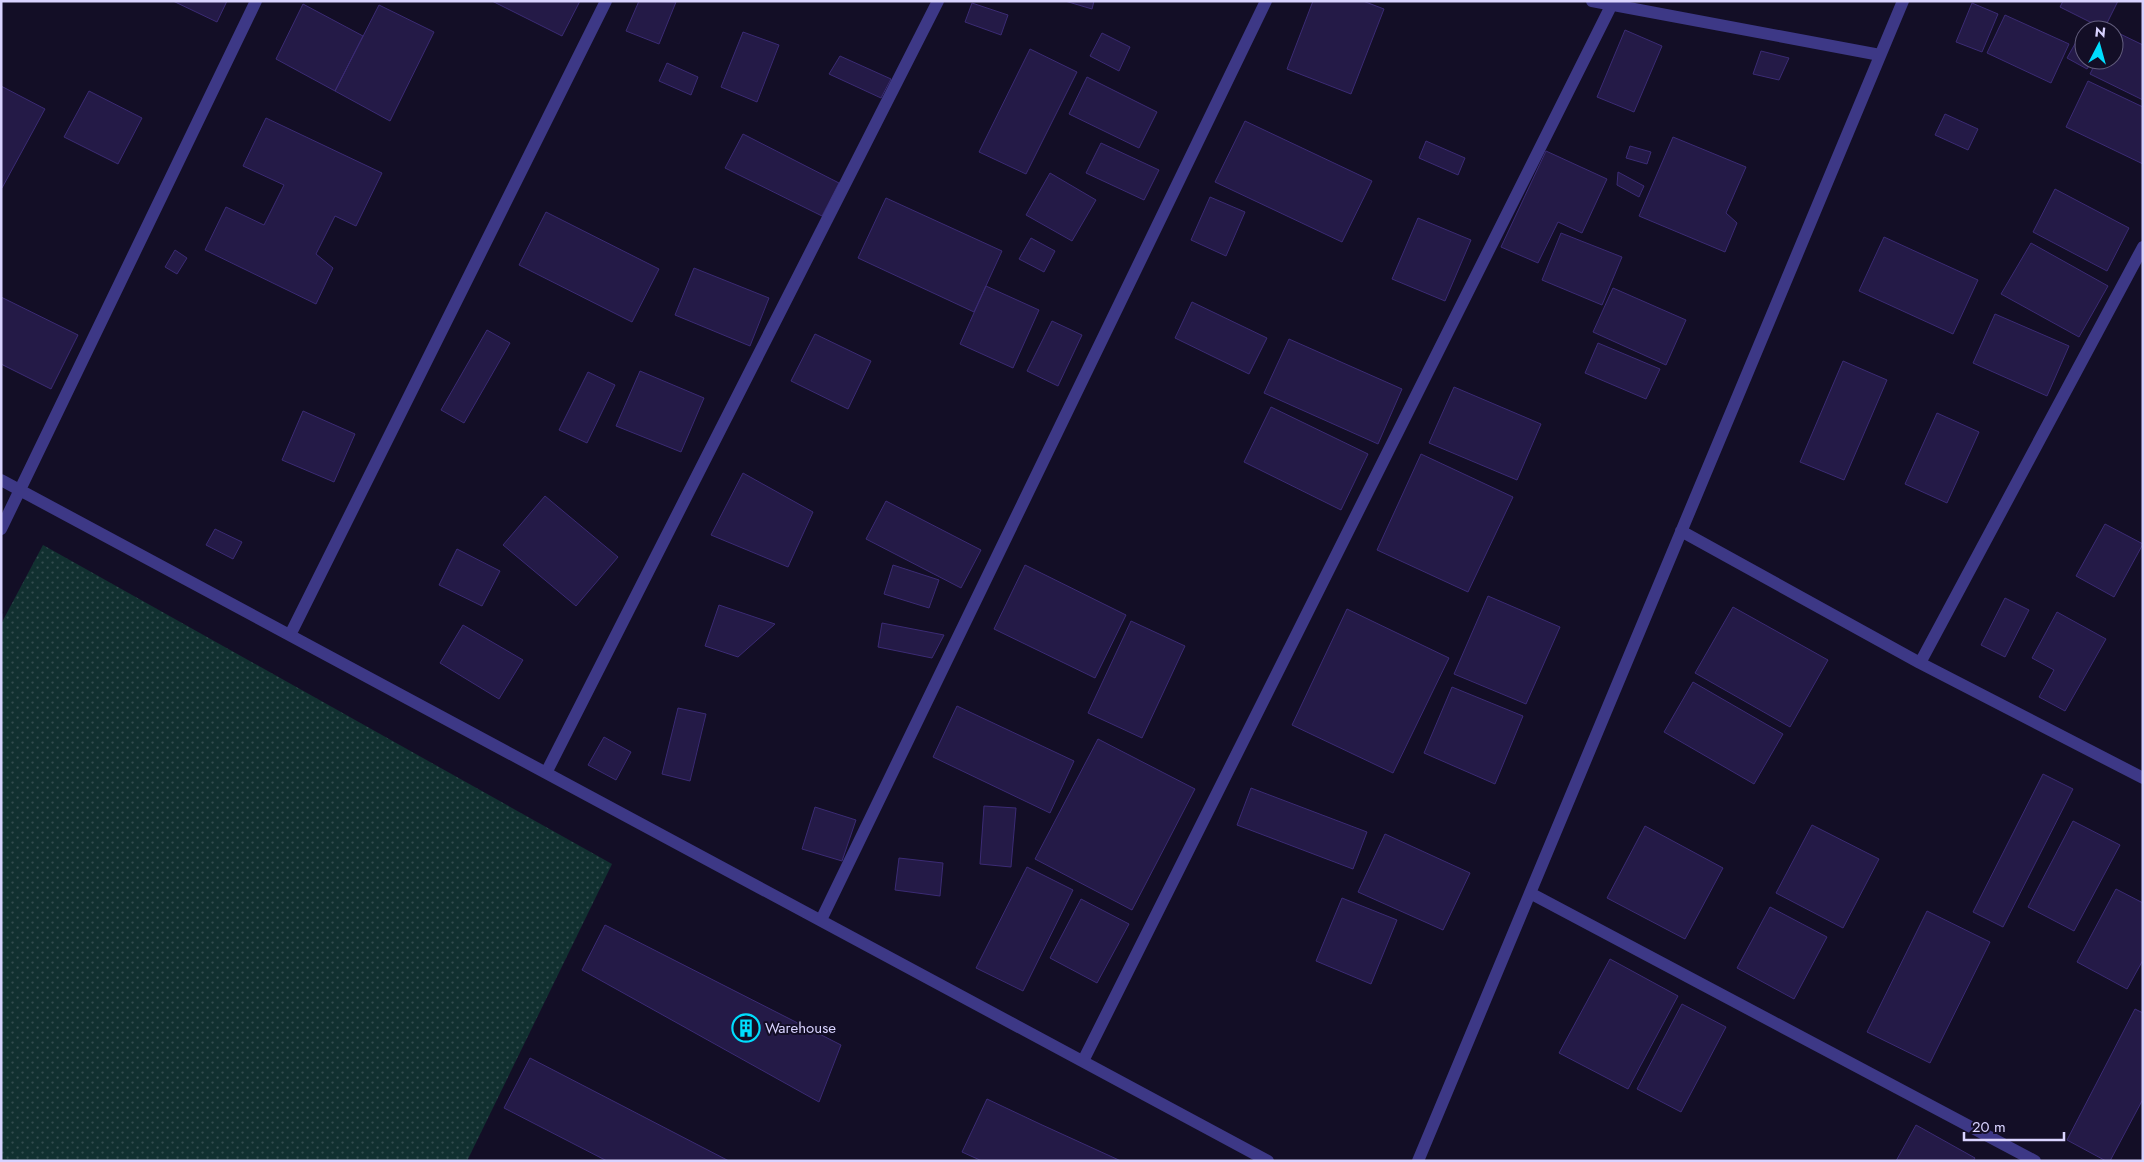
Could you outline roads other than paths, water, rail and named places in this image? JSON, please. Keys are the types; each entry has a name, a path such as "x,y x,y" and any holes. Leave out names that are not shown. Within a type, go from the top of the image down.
{"street":[{"path":"1,529 256,1"},
{"path":"290,635 606,1"},
{"path":"546,773 938,1"},
{"path":"821,920 1266,1"},
{"path":"1592,1 1880,55"},
{"path":"1418,1161 1903,1"},
{"path":"1083,1061 1612,4"},
{"path":"1920,663 2143,247"},
{"path":"1,480 1268,1161"},
{"path":"1681,531 1920,663 2143,778"},
{"path":"1530,893 2035,1161"}],"place":[{"name":"Warehouse","path":"746,1028"}]}
